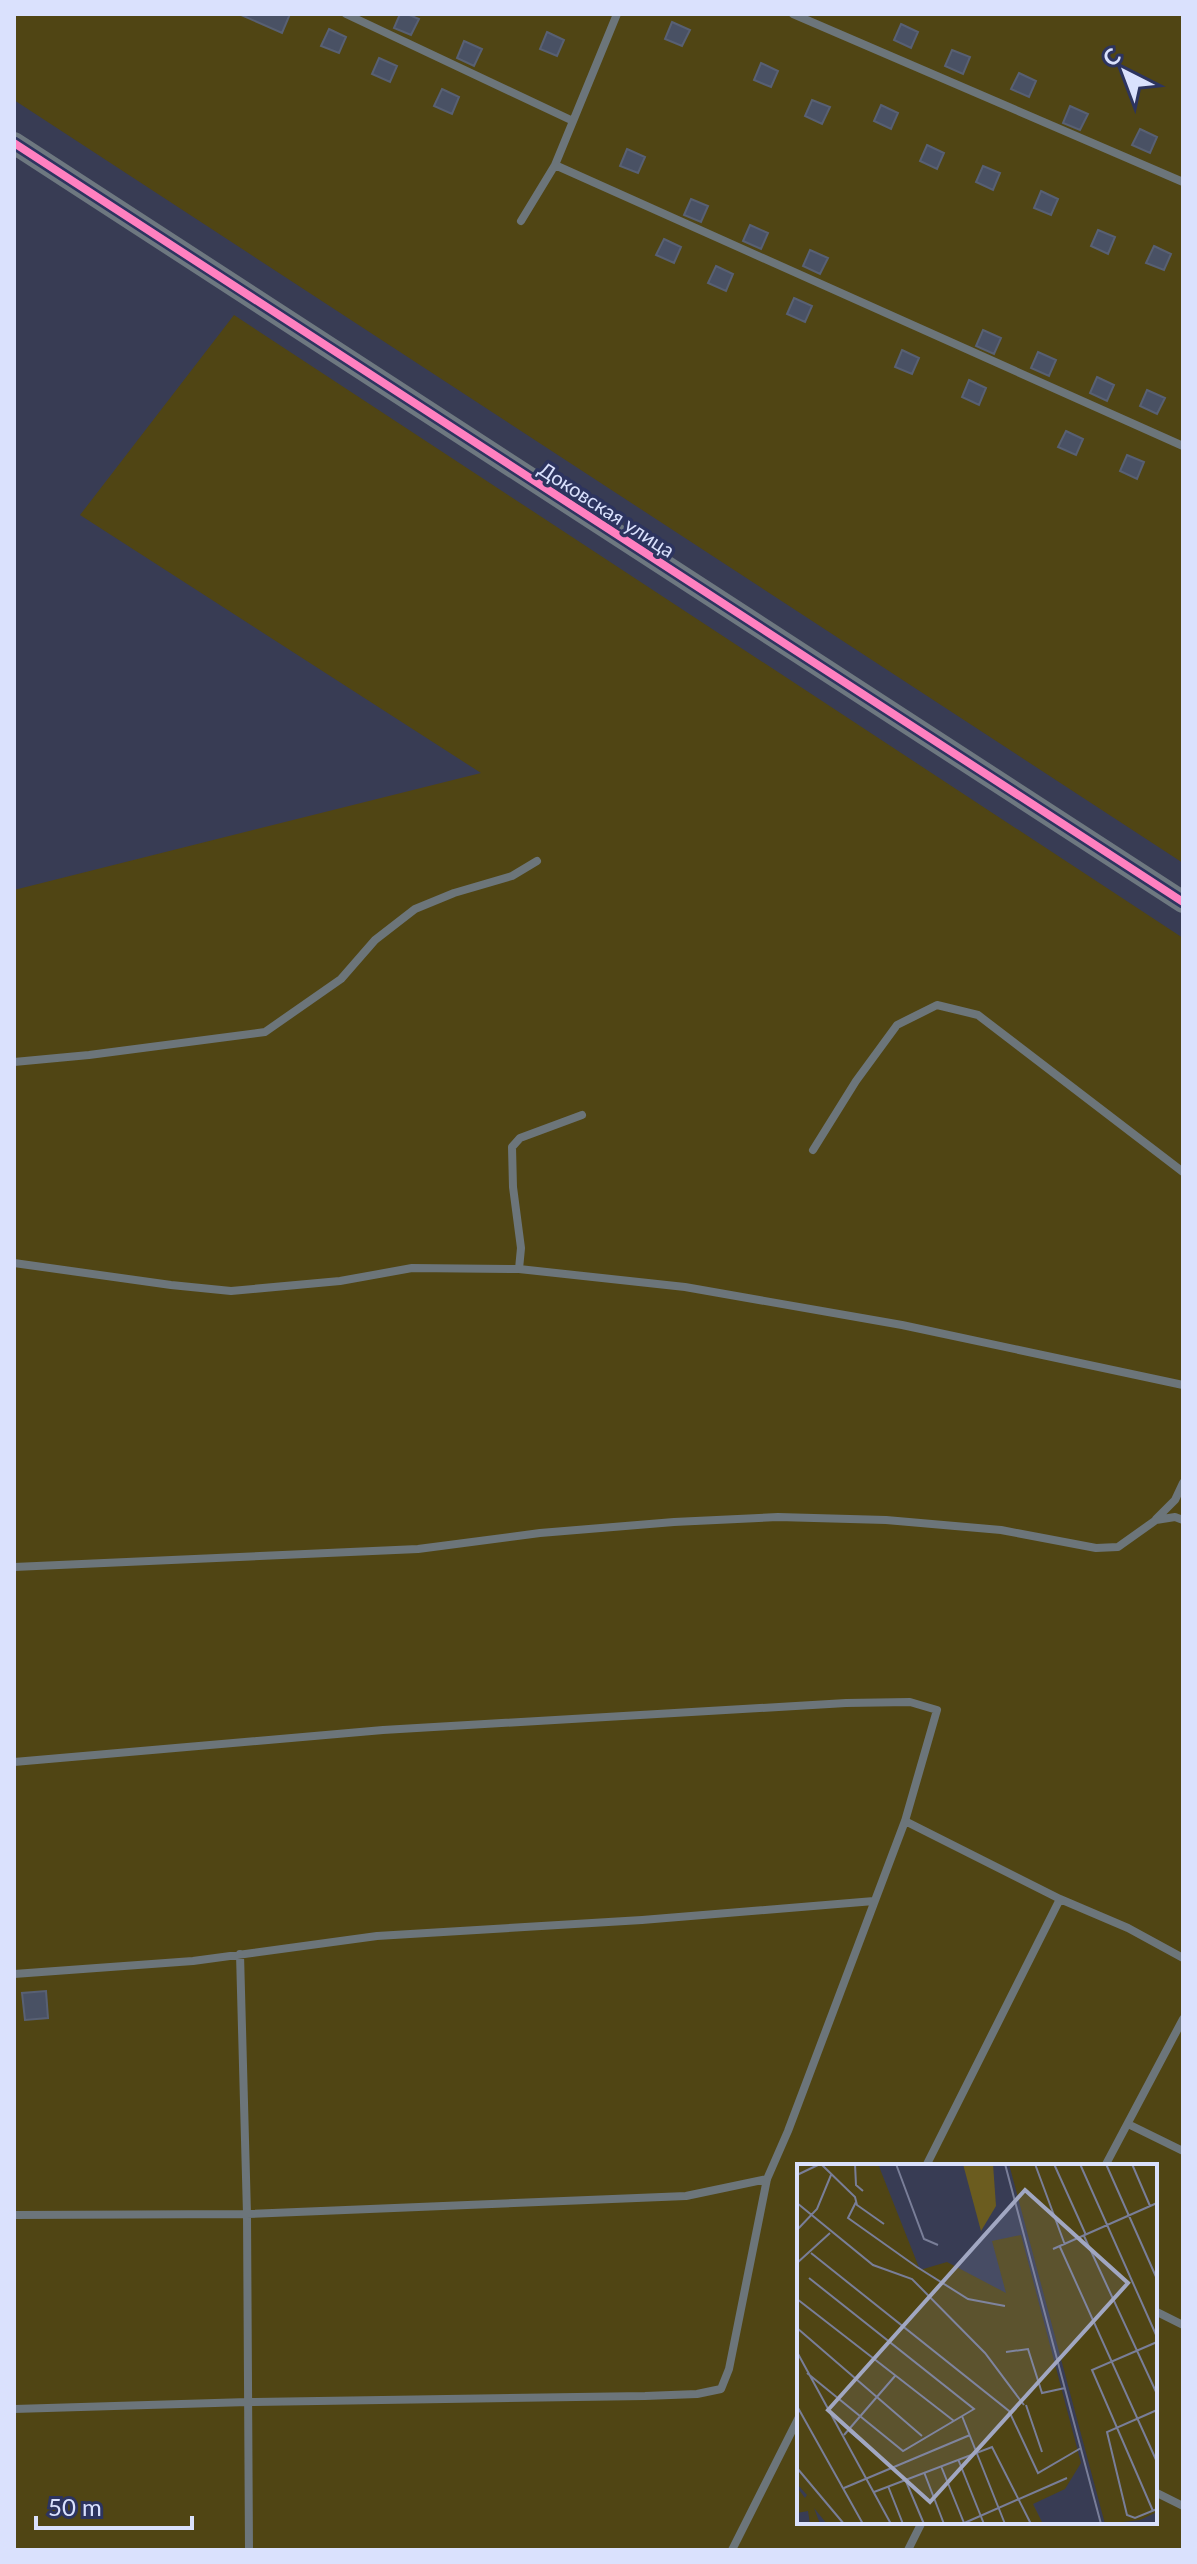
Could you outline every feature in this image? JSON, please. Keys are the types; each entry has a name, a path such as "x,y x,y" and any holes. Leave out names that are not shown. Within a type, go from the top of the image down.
{"street":[{"name":"Доковская улица","path":"14,143 1183,902"}],"lane":[{"path":"346,14 573,121"},
{"path":"521,221 555,165 617,14"},
{"path":"793,14 1183,182"},
{"path":"555,165 1183,446"},
{"path":"14,1062 265,1032 341,979 375,940 415,909 454,893 512,876 537,861"},
{"path":"813,1150 856,1081 897,1025 937,1005 978,1015 1183,1172"},
{"path":"519,1269 521,1248 513,1187 512,1147 520,1138 582,1115"},
{"path":"14,1263 231,1291 340,1281 412,1268 519,1269 685,1287 902,1325 1183,1385"},
{"path":"14,1567 418,1549 570,1531 778,1517 886,1520 1001,1530 1096,1548 1118,1547 1156,1520 1175,1500 1183,1483"},
{"path":"1156,1520 1175,1517 1183,1520"},
{"path":"14,1762 383,1730 910,1702 937,1710 905,1821 767,2179 729,2369 721,2389 697,2394 645,2396 14,2409"},
{"path":"905,1821 1060,1899 1128,1928 1183,1958"},
{"path":"927,2164 1060,1899"},
{"path":"14,1974 193,1961 377,1936 642,1920 874,1901"},
{"path":"240,1954 247,2214 249,2550"},
{"path":"1106,2164 1183,2019"},
{"path":"1128,2124 1183,2151"},
{"path":"14,2215 247,2214 686,2196 767,2179"},
{"path":"1157,2312 1183,2325"},
{"path":"732,2550 797,2421"},
{"path":"1157,2493 1183,2506"},
{"path":"908,2550 921,2524"}],"shaded area":[{"path":"14,14 1183,14 1183,863 14,100"},
{"path":"234,315 1183,938 1183,2550 14,2550 14,890 481,773 80,515"}],"building":[{"path":"239,14 290,14 282,33"},
{"path":"400,14 419,19 411,35 394,28"},
{"path":"672,22 690,30 682,46 665,39"},
{"path":"901,24 918,32 911,48 894,40"},
{"path":"329,29 346,37 339,53 321,46"},
{"path":"547,32 564,40 557,56 540,49"},
{"path":"464,41 482,49 474,66 457,58"},
{"path":"952,50 970,57 963,74 945,66"},
{"path":"379,58 397,66 390,82 372,74"},
{"path":"761,63 778,71 771,87 754,80"},
{"path":"1019,73 1036,81 1029,97 1011,89"},
{"path":"442,89 459,97 452,114 434,106"},
{"path":"812,100 830,107 822,124 805,116"},
{"path":"881,105 898,113 891,129 874,121"},
{"path":"1070,106 1088,114 1080,130 1063,123"},
{"path":"1140,129 1157,137 1150,153 1132,145"},
{"path":"927,145 944,153 937,169 920,161"},
{"path":"627,149 645,157 638,173 620,166"},
{"path":"983,166 1000,173 993,190 976,182"},
{"path":"1041,191 1058,199 1051,215 1034,208"},
{"path":"691,199 708,206 701,222 684,215"},
{"path":"750,225 768,233 761,249 743,241"},
{"path":"1098,230 1115,237 1108,254 1091,246"},
{"path":"664,239 681,247 674,263 656,255"},
{"path":"1154,246 1171,254 1164,270 1146,263"},
{"path":"810,250 828,258 820,274 803,266"},
{"path":"716,266 733,274 726,291 708,283"},
{"path":"794,298 812,306 805,322 787,314"},
{"path":"983,330 1001,338 994,354 976,346"},
{"path":"902,350 919,358 912,374 895,367"},
{"path":"1038,352 1056,360 1049,376 1031,368"},
{"path":"1097,377 1114,385 1107,401 1090,393"},
{"path":"969,380 986,388 979,405 962,397"},
{"path":"1147,390 1165,398 1157,414 1140,406"},
{"path":"1066,431 1083,439 1076,455 1058,447"},
{"path":"1127,455 1144,462 1137,479 1120,471"},
{"path":"46,1991 48,2018 25,2020 22,1993"}],"cycle path":[{"path":"14,143 1183,902"}]}
